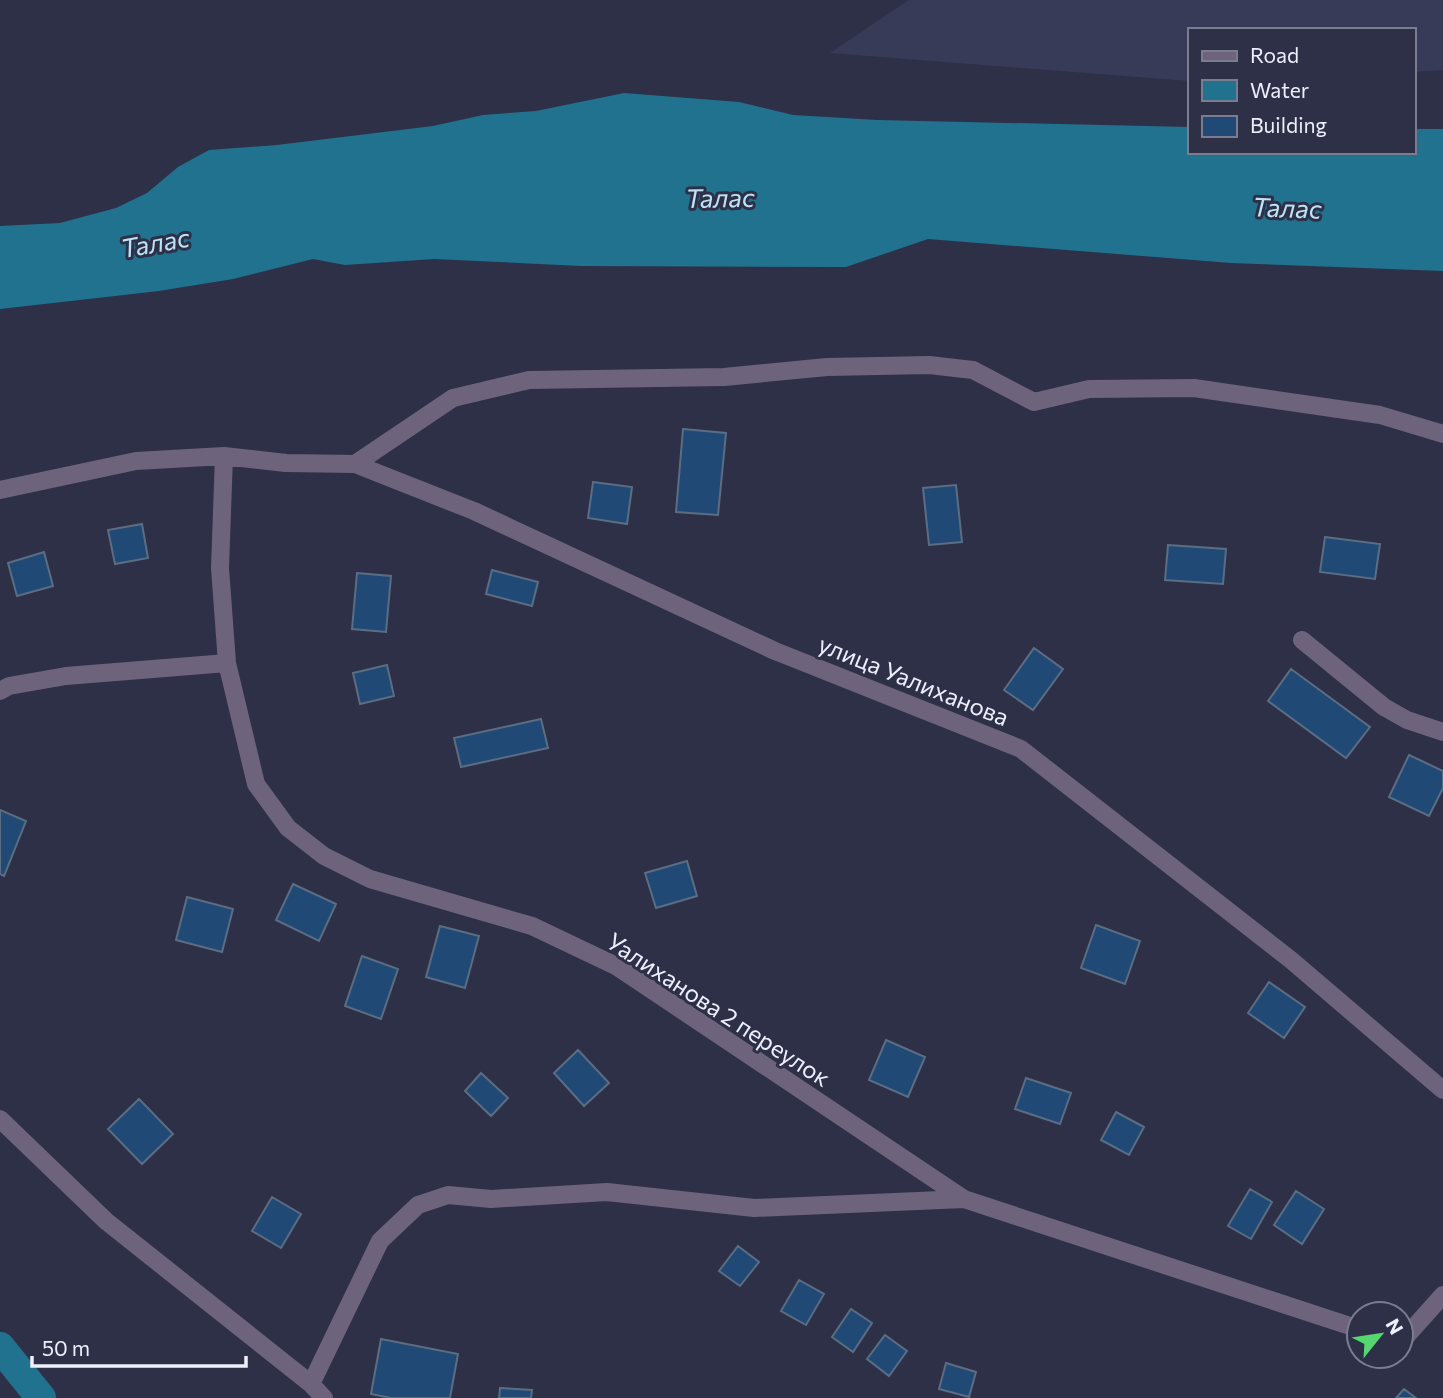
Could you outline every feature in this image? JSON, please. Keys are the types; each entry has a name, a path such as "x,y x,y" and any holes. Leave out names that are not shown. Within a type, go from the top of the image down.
{"street":[{"path":"355,464 453,398 529,380 724,377 827,367 929,365 973,370 1034,401 1089,389 1194,388 1380,415 1443,434"},
{"name":"улица Уалиханова","path":"0,490 136,461 224,456 286,463 355,464 474,511 775,651 1021,749 1291,960 1443,1090"},
{"name":"Уалиханова 2 переулок","path":"224,456 220,568 227,663 256,784 288,828 324,856 370,879 532,926 616,967 964,1199 1345,1324"},
{"path":"1302,640 1384,707 1407,720 1443,732"},
{"path":"0,691 66,676 227,663"},
{"path":"0,1119 106,1221 311,1384 324,1398"},
{"name":"Уалиханова 2 переулок","path":"311,1384 380,1241 418,1205 448,1195 491,1199 607,1192 754,1209 964,1199"},
{"path":"1415,1326 1443,1295"}],"shaded area":[{"path":"909,0 1443,0 1443,70 1415,72 1415,28 1188,28 1188,81 830,53"}],"water":[{"name":"Талас","path":"624,93 739,102 793,115 877,120 1188,127 1188,154 1415,154 1415,129 1443,129 1443,271 1231,263 928,239 846,267 581,266 434,259 345,265 313,259 233,279 159,291 0,309 0,226 60,223 116,208 147,193 178,167 209,150 277,145 433,126 483,115 536,111"}],"building":[{"path":"683,429 726,433 718,515 676,512"},
{"path":"593,482 632,487 627,524 588,518"},
{"path":"956,485 962,542 929,545 923,488"},
{"path":"142,524 148,558 115,564 108,530"},
{"path":"1325,537 1380,544 1375,579 1320,572"},
{"path":"1168,545 1226,549 1223,584 1165,580"},
{"path":"44,552 53,586 17,596 8,563"},
{"path":"492,570 538,582 532,606 486,594"},
{"path":"357,573 391,576 386,632 352,629"},
{"path":"1034,648 1063,669 1033,710 1004,690"},
{"path":"387,665 394,696 360,704 353,673"},
{"path":"1291,669 1370,727 1346,758 1268,701"},
{"path":"541,719 548,748 461,767 454,738"},
{"path":"1409,755 1443,771 1443,788 1429,816 1389,797"},
{"path":"0,810 26,821 4,876 0,874"},
{"path":"687,861 697,896 656,908 645,873"},
{"path":"293,884 336,904 319,941 276,920"},
{"path":"187,897 233,909 222,952 176,940"},
{"path":"1096,925 1140,941 1125,984 1081,968"},
{"path":"440,926 479,936 465,988 426,977"},
{"path":"362,956 398,969 381,1019 345,1006"},
{"path":"1269,982 1305,1007 1284,1038 1248,1013"},
{"path":"886,1040 925,1057 908,1097 869,1080"},
{"path":"578,1050 609,1083 584,1106 554,1073"},
{"path":"481,1073 508,1098 491,1116 465,1091"},
{"path":"1026,1078 1071,1093 1060,1124 1015,1109"},
{"path":"139,1099 173,1134 142,1164 108,1129"},
{"path":"1116,1112 1144,1127 1129,1155 1101,1140"},
{"path":"1250,1189 1272,1202 1251,1239 1228,1226"},
{"path":"1296,1191 1324,1209 1302,1244 1274,1225"},
{"path":"272,1197 301,1214 281,1248 252,1231"},
{"path":"738,1246 759,1262 740,1286 719,1271"},
{"path":"799,1280 824,1294 806,1325 781,1311"},
{"path":"851,1309 872,1323 853,1352 832,1337"},
{"path":"885,1335 907,1351 889,1376 867,1359"},
{"path":"381,1339 458,1354 450,1398 391,1398 371,1394"},
{"path":"946,1363 976,1372 969,1397 939,1389"},
{"path":"500,1388 532,1390 531,1398 499,1398"},
{"path":"1404,1389 1416,1398 1396,1398"}],"waterway":[{"path":"0,1347 41,1398"}]}
